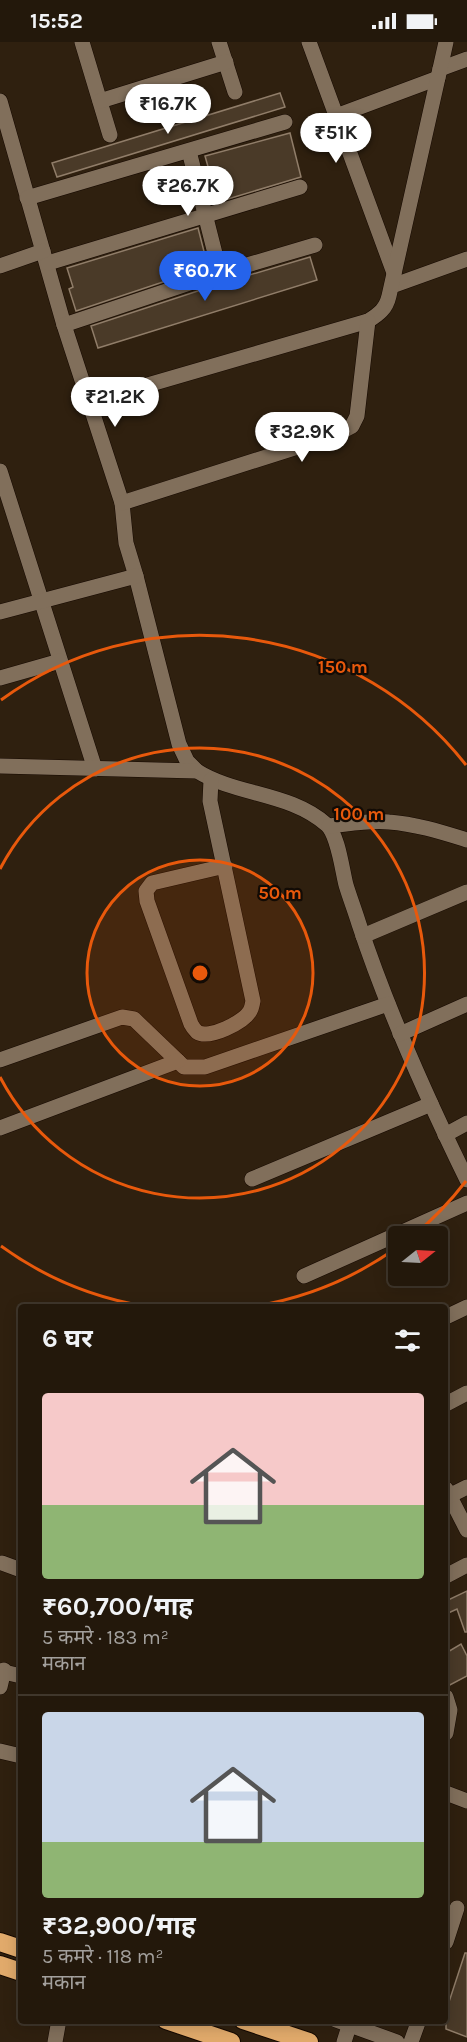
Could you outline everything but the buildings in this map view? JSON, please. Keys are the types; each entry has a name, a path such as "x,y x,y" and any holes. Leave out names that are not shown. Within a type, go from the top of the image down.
{"highway":[{"path":"0,1942 18,1948"},
{"path":"0,1965 18,1971"},
{"path":"178,2024 231,2042"},
{"path":"255,2024 309,2042"}],"street":[{"path":"82,42 110,135"},
{"path":"219,42 235,92"},
{"path":"309,42 393,280"},
{"path":"89,402 368,321 386,306 446,42"},
{"path":"336,116 439,74 467,59"},
{"path":"100,101 226,62"},
{"path":"0,101 64,325 122,503 126,543 179,744 187,761 211,780 286,802 308,812 328,826 337,846 347,887 388,1004 467,1180"},
{"path":"27,198 285,122"},
{"path":"189,152 220,273"},
{"path":"0,266 45,257 300,187"},
{"path":"64,325 220,273 315,245"},
{"path":"393,280 467,259"},
{"path":"122,503 335,435 352,426 357,416 368,321"},
{"path":"0,471 95,769"},
{"path":"0,612 136,576"},
{"path":"0,678 60,661"},
{"path":"0,766 197,771"},
{"path":"211,780 210,801 225,866 253,1001 250,1013 231,1026 218,1032 204,1034 196,1032 191,1024 147,901 146,891 152,884 225,866"},
{"path":"328,826 360,822 388,822 423,827 467,840"},
{"path":"363,936 467,892"},
{"path":"0,1060 122,1017 134,1020 184,1067 205,1067 388,1004"},
{"path":"400,1034 467,1004"},
{"path":"0,1128 178,1061"},
{"path":"252,1179 431,1104"},
{"path":"445,1135 467,1123"},
{"path":"304,1276 467,1203"},
{"path":"448,1316 467,1307"},
{"path":"448,1403 467,1393"},
{"path":"448,1492 467,1486"},
{"path":"448,1494 467,1530"},
{"path":"2,1563 18,1569"},
{"path":"448,1575 467,1565"},
{"path":"0,1687 2,1670 18,1675"},
{"path":"448,1704 450,1710 448,1722"},
{"path":"0,1751 18,1755"},
{"path":"448,1794 467,1801"},
{"path":"448,1934 456,1908"},
{"path":"55,2042 58,2024"},
{"path":"344,2042 346,2024"},
{"path":"351,2024 398,2042"},
{"path":"411,2042 418,2024"}]}
